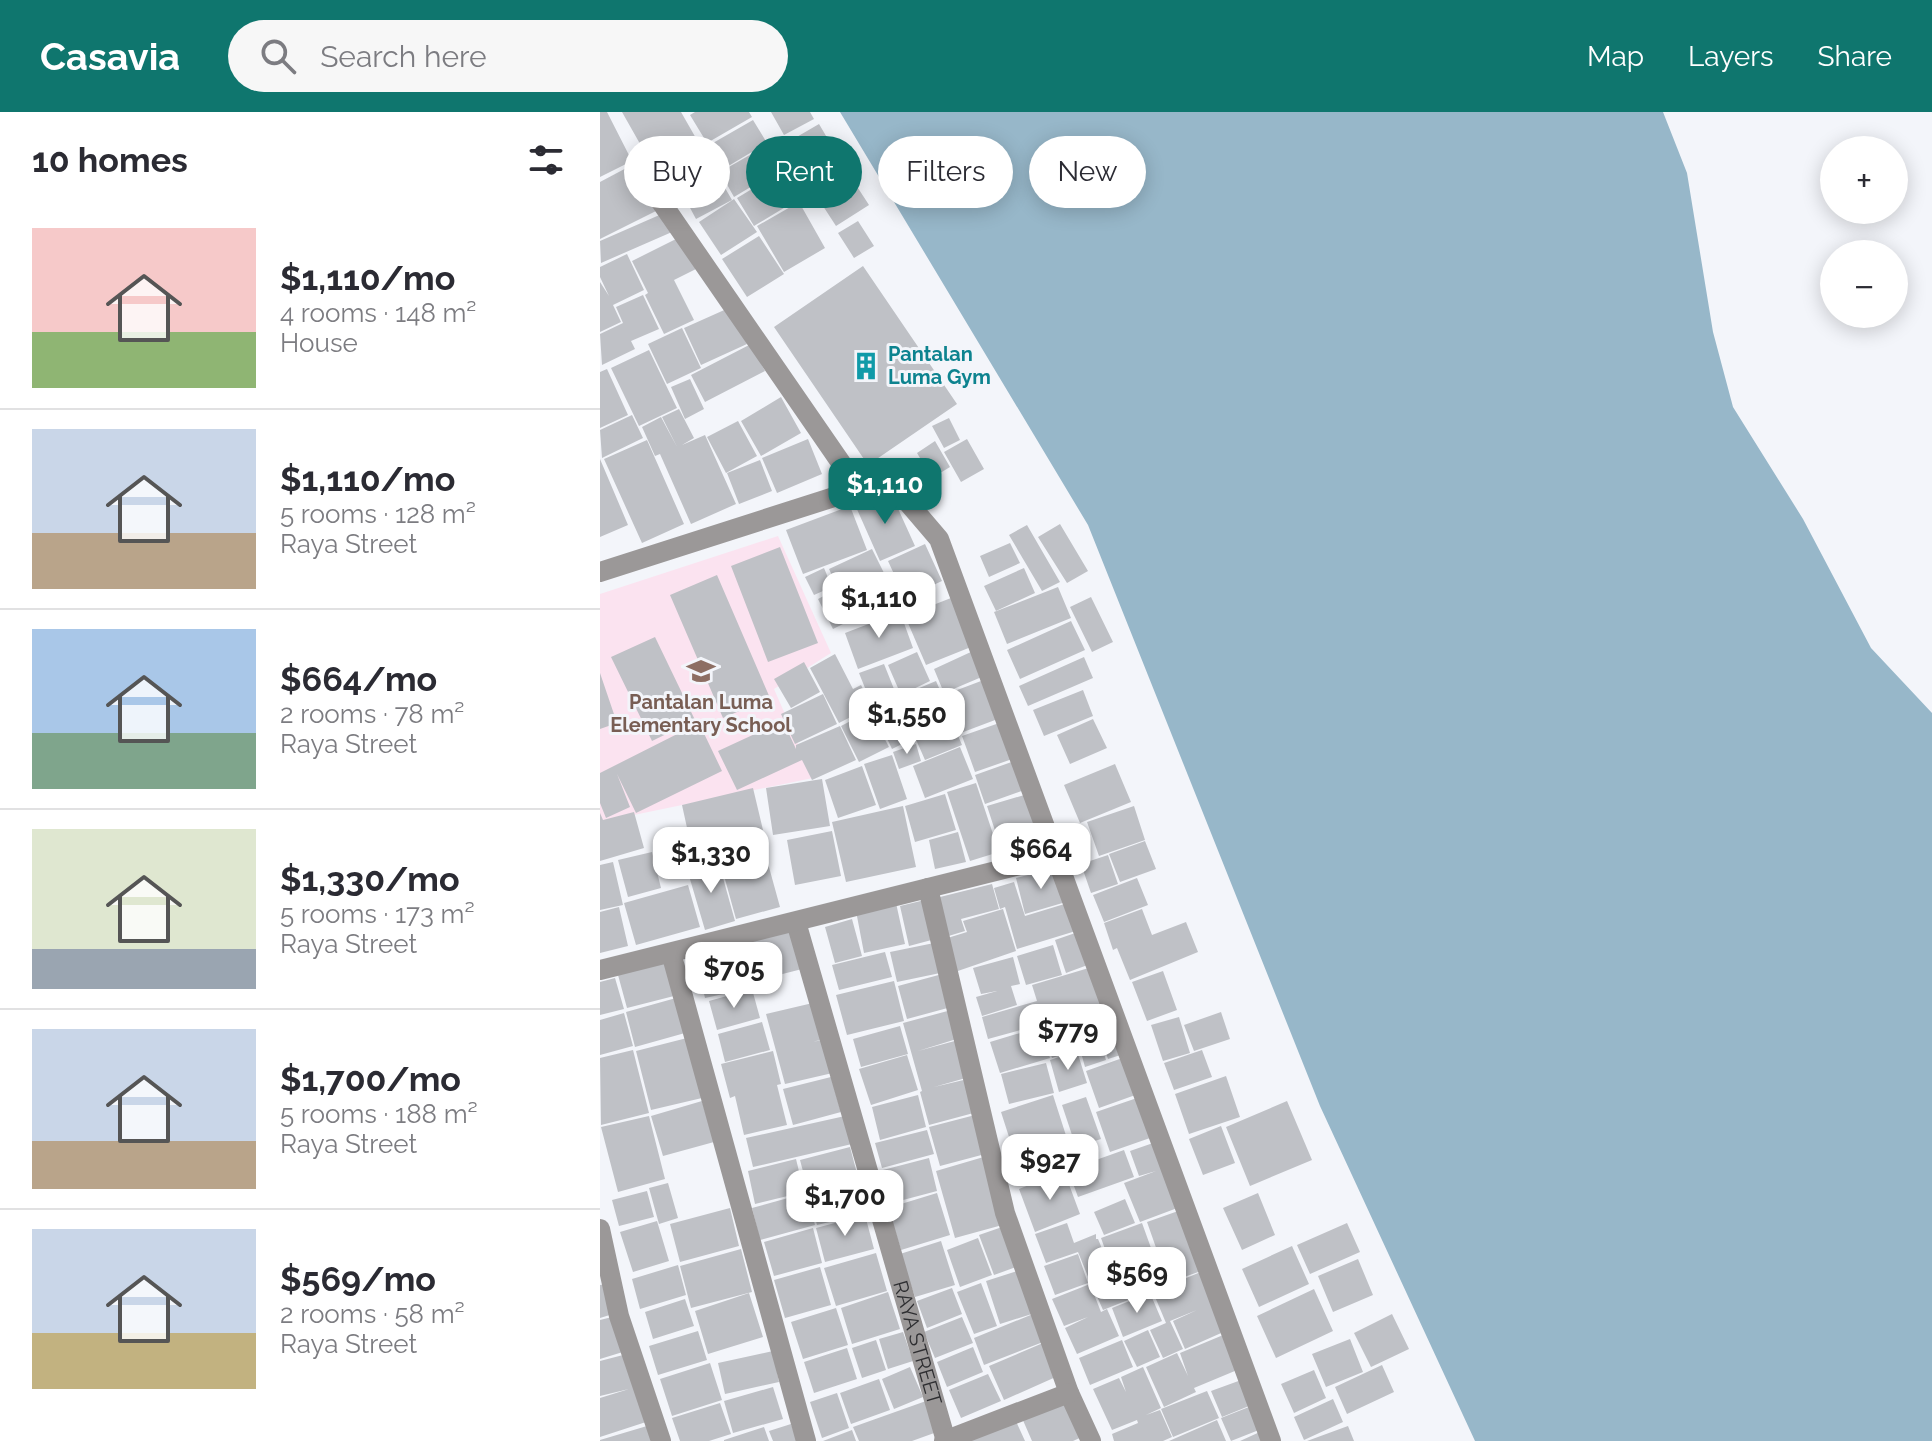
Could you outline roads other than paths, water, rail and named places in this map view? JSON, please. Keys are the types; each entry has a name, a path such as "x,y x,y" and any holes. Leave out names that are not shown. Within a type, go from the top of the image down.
{"street":[{"path":"665,208 859,489"},
{"path":"600,572 859,489 880,487 898,491 939,539 1271,1441"},
{"path":"600,970 1056,856"},
{"path":"928,888 1005,1213 1069,1393 1091,1441"},
{"name":"RAYA STREET","path":"796,922 945,1441"},
{"path":"671,953 806,1441"},
{"path":"600,1229 619,1316 661,1441"},
{"path":"945,1441 1069,1393"}],"water":[{"path":"840,112 1663,112 1687,173 1713,332 1733,407 1803,519 1871,648 1932,713 1932,1441 1475,1441 1320,1106 1088,525 898,208 1013,208 1013,136 878,136 878,175 862,149 862,136 854,136"}],"place":[{"name":"Pantalan Luma Gym","path":"866,366"},
{"name":"Pantalan Luma Elementary School","path":"701,671"}]}
